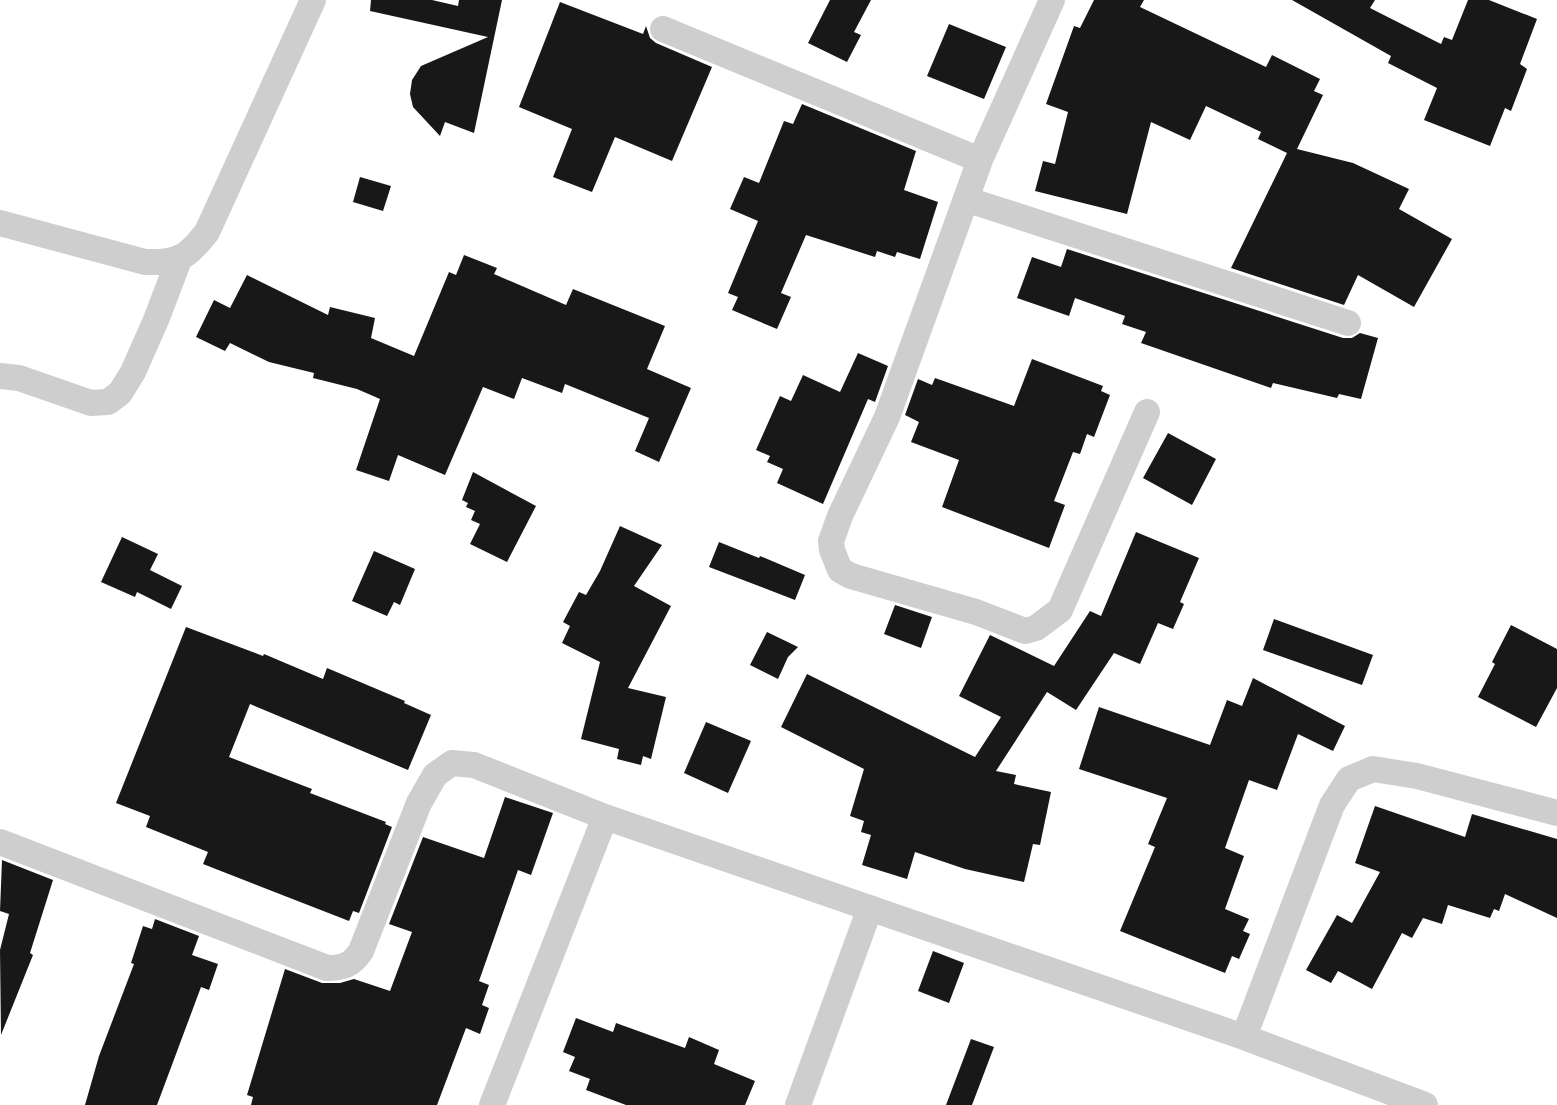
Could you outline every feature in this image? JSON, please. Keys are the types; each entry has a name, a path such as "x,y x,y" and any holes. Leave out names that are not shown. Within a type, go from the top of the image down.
{"street":[{"path":"0,223 145,262 169,263 191,252 207,232 313,0"},
{"path":"1052,0 980,160 887,417 840,516 831,541 833,558 840,570 851,576 976,612 1025,631 1036,628 1060,610 1147,412"},
{"path":"663,29 980,160"},
{"path":"968,200 1348,323"},
{"path":"0,376 19,378 91,403 108,402 120,393 133,372 180,257"},
{"path":"0,842 327,968 342,968 354,962 361,951 419,803 435,775 452,763 474,765 605,817 1244,1037 1425,1105"},
{"path":"1244,1037 1332,805 1349,779 1373,769 1417,776 1557,813"},
{"path":"492,1105 605,817"},
{"path":"798,1105 870,908"}],"building":[{"path":"371,0 432,0 458,6 459,0 502,0 474,133 445,122 440,136 413,107 410,94 412,80 421,66 488,37 370,11"},
{"path":"830,0 871,0 854,32 861,35 847,62 808,43"},
{"path":"1094,0 1144,0 1140,7 1266,67 1272,55 1320,79 1314,91 1323,95 1297,149 1353,163 1409,189 1399,209 1452,239 1414,307 1358,275 1344,305 1231,268 1287,153 1258,139 1261,132 1206,106 1190,140 1151,122 1127,214 1035,191 1043,161 1055,164 1068,112 1046,104 1074,26 1080,28"},
{"path":"1292,0 1375,0 1370,8 1441,44 1444,37 1452,40 1468,0 1489,0 1537,19 1520,64 1527,69 1511,111 1505,108 1490,146 1424,120 1437,88 1388,63 1391,56"},
{"path":"560,2 643,34 646,26 650,38 656,43 712,67 672,161 615,137 592,192 553,177 572,129 519,107"},
{"path":"949,24 1006,47 984,99 927,76"},
{"path":"802,104 916,151 904,190 938,202 920,259 897,252 895,257 877,251 875,257 806,235 781,293 791,297 777,329 732,310 738,297 728,293 758,221 730,209 744,177 759,183 784,121 793,124"},
{"path":"360,177 391,186 383,211 353,202"},
{"path":"1067,249 1343,338 1352,338 1360,333 1378,338 1361,399 1339,394 1337,398 1273,383 1271,388 1141,343 1146,332 1122,324 1125,316 1075,298 1069,316 1017,298 1032,257 1061,267"},
{"path":"464,255 497,268 494,274 566,305 573,289 665,326 647,369 691,388 659,462 635,451 649,418 565,384 562,393 522,378 514,399 483,387 445,475 398,455 389,481 356,470 380,399 357,389 313,378 314,373 269,362 230,343 225,351 196,337 214,300 230,308 247,275 328,315 330,307 375,318 371,338 414,356 449,272 456,275"},
{"path":"858,353 888,366 875,402 868,399 823,504 777,483 783,469 767,462 770,456 756,450 780,396 791,401 803,375 840,392"},
{"path":"1032,359 1103,386 1101,391 1110,395 1094,437 1087,434 1080,454 1073,452 1054,501 1065,505 1049,548 942,507 959,460 911,442 919,422 905,415 918,379 932,385 935,378 1014,406"},
{"path":"1168,433 1216,459 1192,505 1143,478"},
{"path":"473,472 536,506 507,562 470,544 480,524 471,520 475,511 466,507 468,503 462,500"},
{"path":"620,526 662,545 634,586 671,606 628,688 666,697 651,759 643,756 641,765 617,759 619,749 581,739 600,662 562,643 570,626 563,622 579,592 586,595"},
{"path":"1136,532 1199,558 1180,602 1184,604 1173,629 1158,623 1140,664 1114,653 1076,710 1047,692 996,771 1016,775 1014,784 1051,792 1040,845 1033,844 1024,882 965,869 915,852 907,879 862,865 871,835 861,832 864,821 850,816 864,769 781,727 807,674 975,757 1001,717 959,696 990,635 1054,666 1090,611 1101,616"},
{"path":"122,537 158,554 150,570 182,586 171,609 137,592 135,597 101,582"},
{"path":"719,542 805,575 795,600 709,567"},
{"path":"374,551 415,569 400,605 394,602 387,616 352,601"},
{"path":"895,605 932,617 921,648 884,634"},
{"path":"1274,619 1373,655 1362,685 1263,650"},
{"path":"1511,625 1557,649 1557,688 1536,727 1478,697"},
{"path":"186,627 264,654 323,679 327,668 431,715 408,770 250,704 229,757 312,789 310,793 392,827 359,913 353,911 349,921 203,864 208,852 146,827 150,816 116,803"},
{"path":"767,632 798,647 788,657 778,679 750,665"},
{"path":"1253,678 1345,726 1333,751 1298,734 1277,790 1249,780 1225,848 1244,856 1225,909 1249,919 1243,931 1250,934 1239,959 1232,956 1225,973 1120,931 1155,847 1148,844 1167,798 1079,769 1099,707 1210,745 1227,700 1242,706"},
{"path":"706,722 751,741 728,793 684,773"},
{"path":"505,797 553,813 531,875 518,870 479,981 489,985 482,1005 489,1008 480,1034 466,1028 437,1105 251,1105 253,1097 247,1095 285,969 322,983 354,979 390,991 412,932 389,924 423,837 484,858"},
{"path":"1375,806 1465,837 1472,814 1557,839 1557,918 1505,894 1499,911 1494,909 1490,918 1448,905 1442,924 1423,918 1412,938 1402,933 1372,989 1338,971 1331,983 1306,970 1337,915 1352,923 1380,872 1355,863"},
{"path":"2,860 53,880 30,953 33,955 1,1035 0,950 9,914 0,911"},
{"path":"155,919 199,936 192,955 218,964 209,990 201,987 157,1105 85,1105 99,1056 134,964 131,963 143,926 152,929"},
{"path":"933,951 964,963 949,1003 918,991"},
{"path":"576,1018 613,1032 616,1023 685,1048 689,1037 719,1050 714,1064 755,1081 745,1105 626,1105 586,1090 590,1079 569,1071 575,1057 563,1052"},
{"path":"971,1039 994,1047 972,1105 946,1105"}]}
